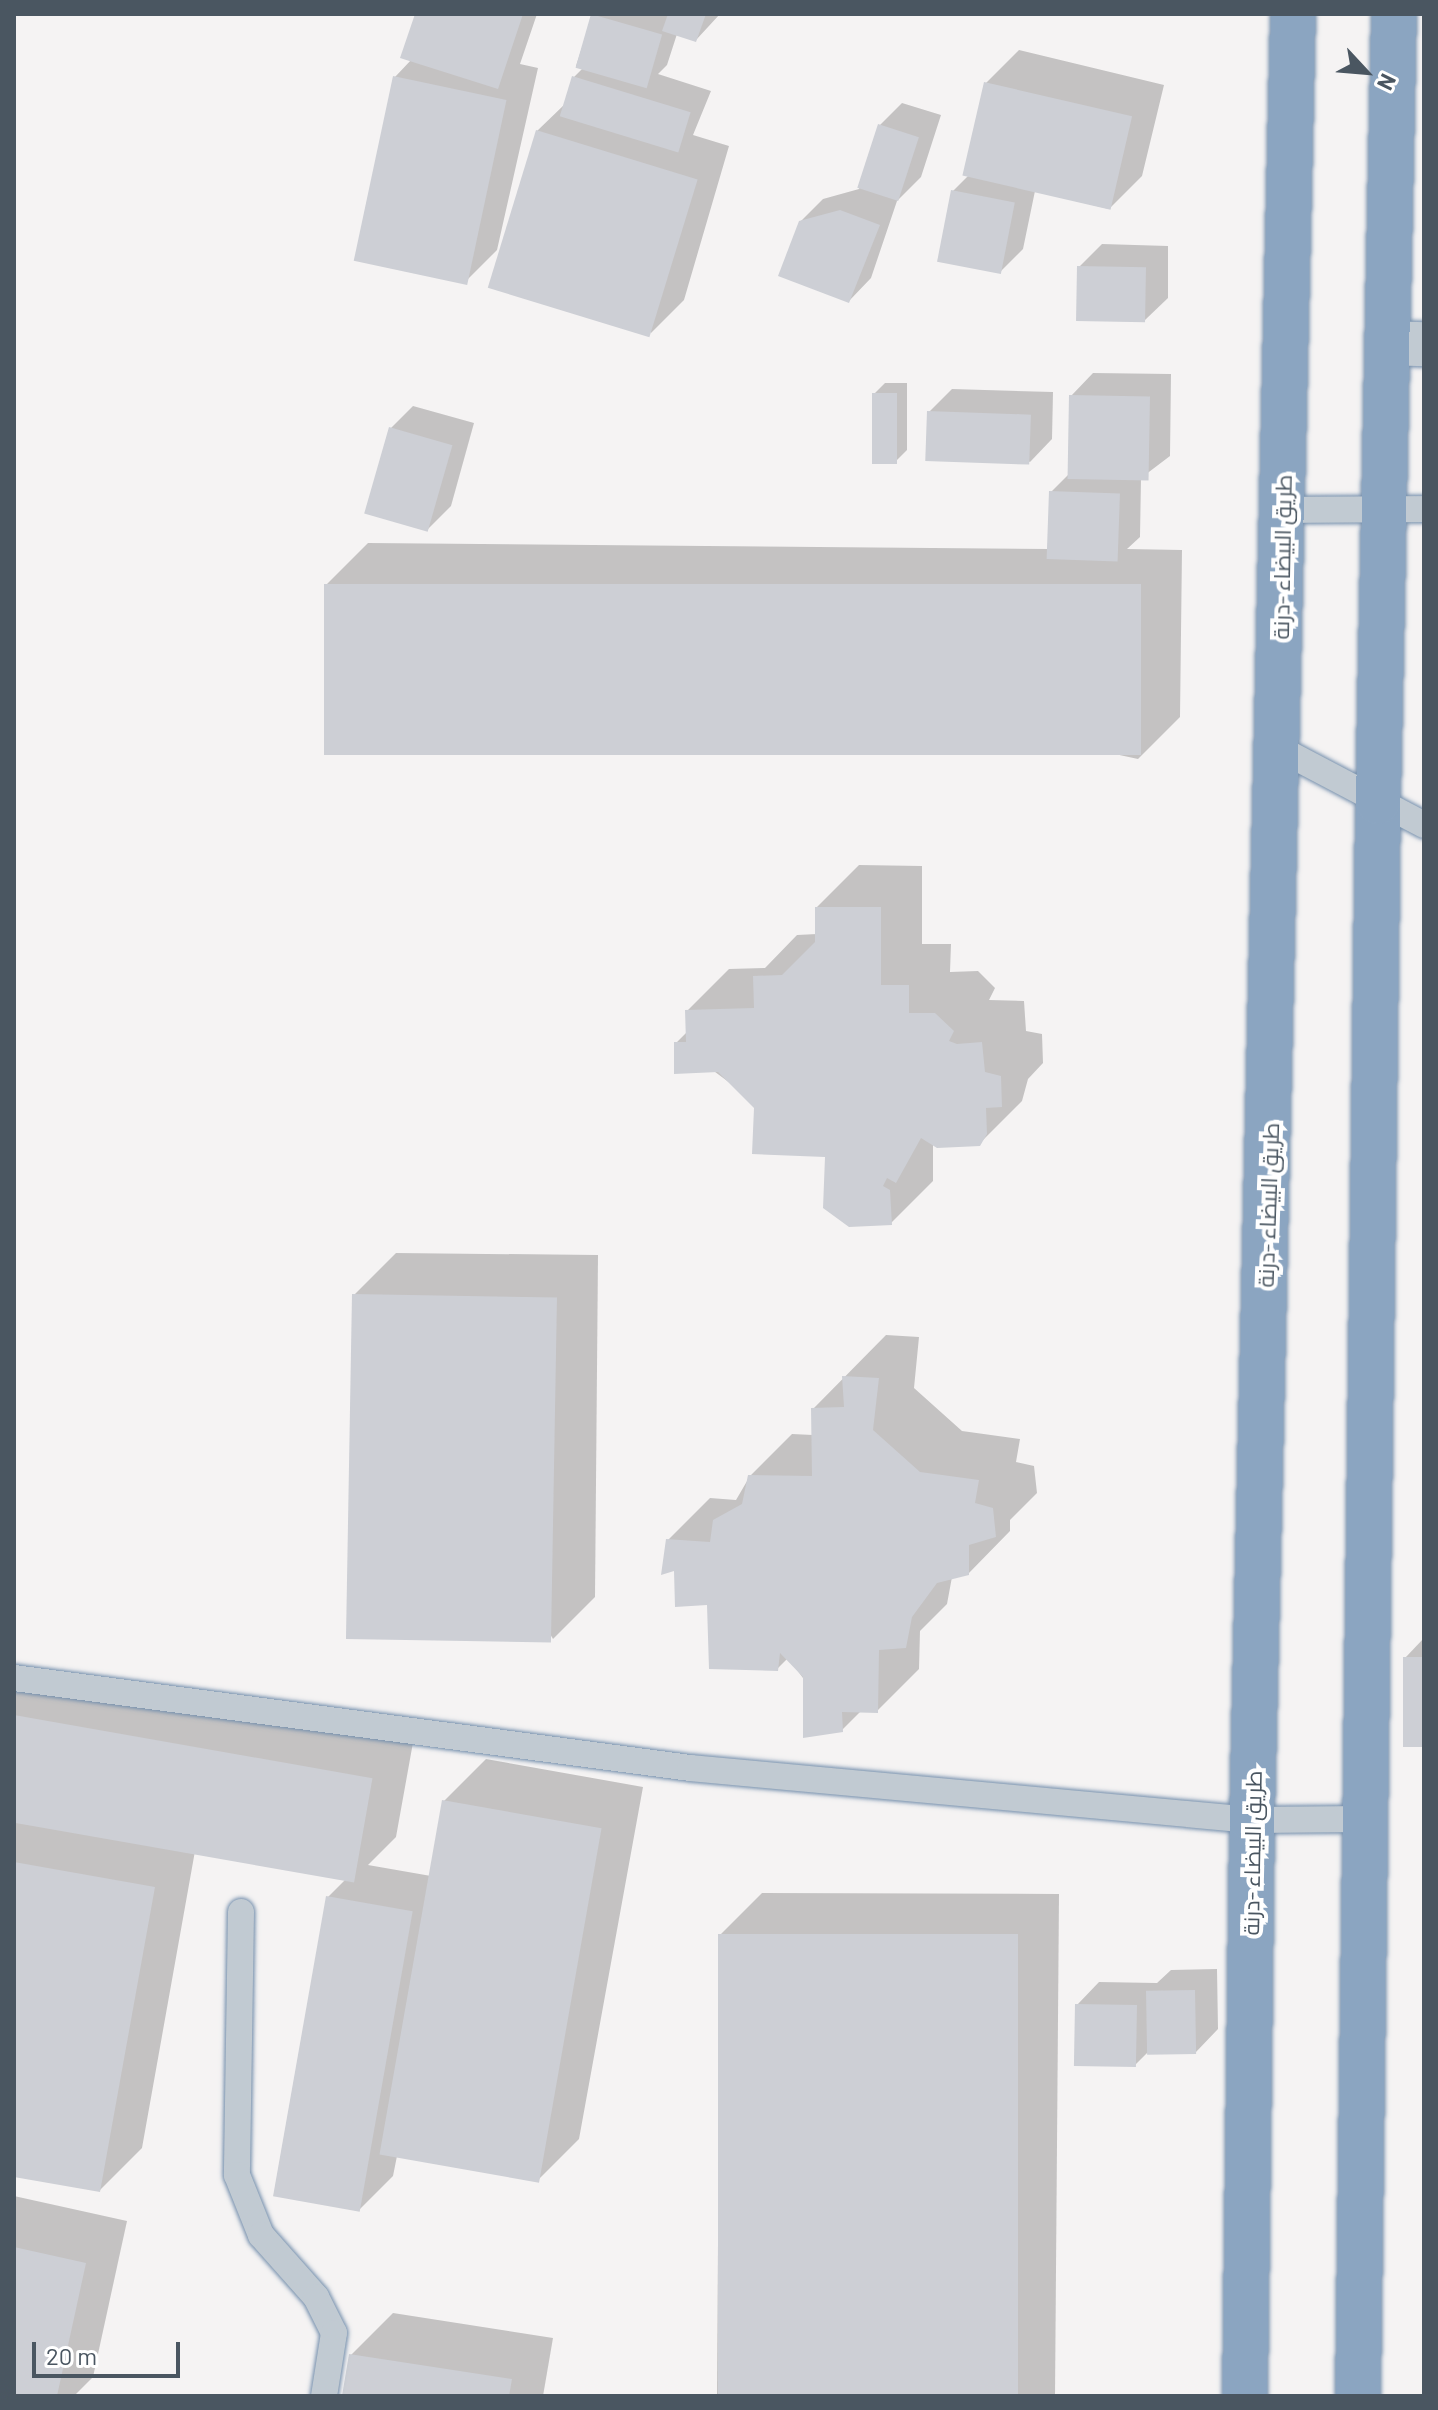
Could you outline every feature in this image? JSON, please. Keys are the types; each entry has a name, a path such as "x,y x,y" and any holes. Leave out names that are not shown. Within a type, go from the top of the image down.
{"highway":[{"name":"طريق البيضاء -درنة","path":"1245,2396 1252,1820 1280,749 1293,14"},
{"path":"1358,2396 1378,802 1404,508 1406,344 1394,14"}],"lane":[{"path":"1282,510 1404,508"},
{"path":"1280,749 1424,825"},
{"path":"14,1678 690,1768 1252,1820 1364,1819"},
{"path":"241,1912 237,2175 261,2235 316,2297 334,2333 324,2396"}],"building":[{"path":"415,14 523,14 498,89 400,58"},
{"path":"591,14 662,34 647,88 576,68"},
{"path":"668,14 706,14 696,42 662,31"},
{"path":"393,76 506,100 467,285 354,261"},
{"path":"572,76 691,112 678,152 560,116"},
{"path":"984,82 1132,116 1111,210 962,176"},
{"path":"878,124 919,137 898,201 857,188"},
{"path":"536,130 698,179 649,337 488,288"},
{"path":"951,190 1015,202 1001,274 937,262"},
{"path":"840,210 880,225 849,303 778,276 799,221"},
{"path":"1077,266 1146,267 1145,322 1076,321"},
{"path":"872,393 897,393 897,464 872,464"},
{"path":"1069,395 1150,396 1149,480 1068,479"},
{"path":"927,411 1031,415 1029,465 925,461"},
{"path":"389,427 452,445 428,532 364,514"},
{"path":"1049,491 1120,493 1118,561 1047,559"},
{"path":"324,584 1141,584 1141,755 324,755"},
{"path":"815,907 881,907 881,985 909,985 909,1013 935,1013 954,1031 949,1041 957,1044 982,1042 985,1072 1001,1076 1002,1107 986,1108 987,1134 980,1146 937,1148 921,1138 896,1183 887,1178 883,1186 890,1190 892,1225 849,1227 823,1208 825,1157 752,1154 754,1108 718,1072 674,1074 674,1042 686,1042 685,1010 754,1008 753,976 782,975 815,942"},
{"path":"352,1294 557,1298 551,1643 346,1639"},
{"path":"842,1376 879,1378 873,1430 920,1472 979,1480 975,1503 993,1508 996,1537 969,1545 969,1575 937,1583 912,1617 906,1648 879,1650 878,1713 842,1712 843,1732 803,1738 803,1677 780,1653 778,1671 709,1669 707,1605 675,1607 674,1571 661,1575 666,1539 710,1542 713,1520 742,1504 748,1475 812,1476 811,1408 844,1407"},
{"path":"1403,1657 1424,1657 1424,1747 1403,1747"},
{"path":"14,1715 372,1778 354,1883 14,1823"},
{"path":"442,1800 602,1828 539,2183 379,2155"},
{"path":"14,1862 155,1887 100,2192 14,2177"},
{"path":"326,1896 413,1911 360,2212 273,2196"},
{"path":"718,1934 1018,1934 1018,2396 718,2396"},
{"path":"1195,1990 1196,2054 1147,2055 1146,1991"},
{"path":"1075,2004 1137,2005 1136,2067 1074,2066"},
{"path":"14,2247 86,2263 57,2396 14,2396"},
{"path":"349,2354 512,2379 509,2396 342,2396"}]}
